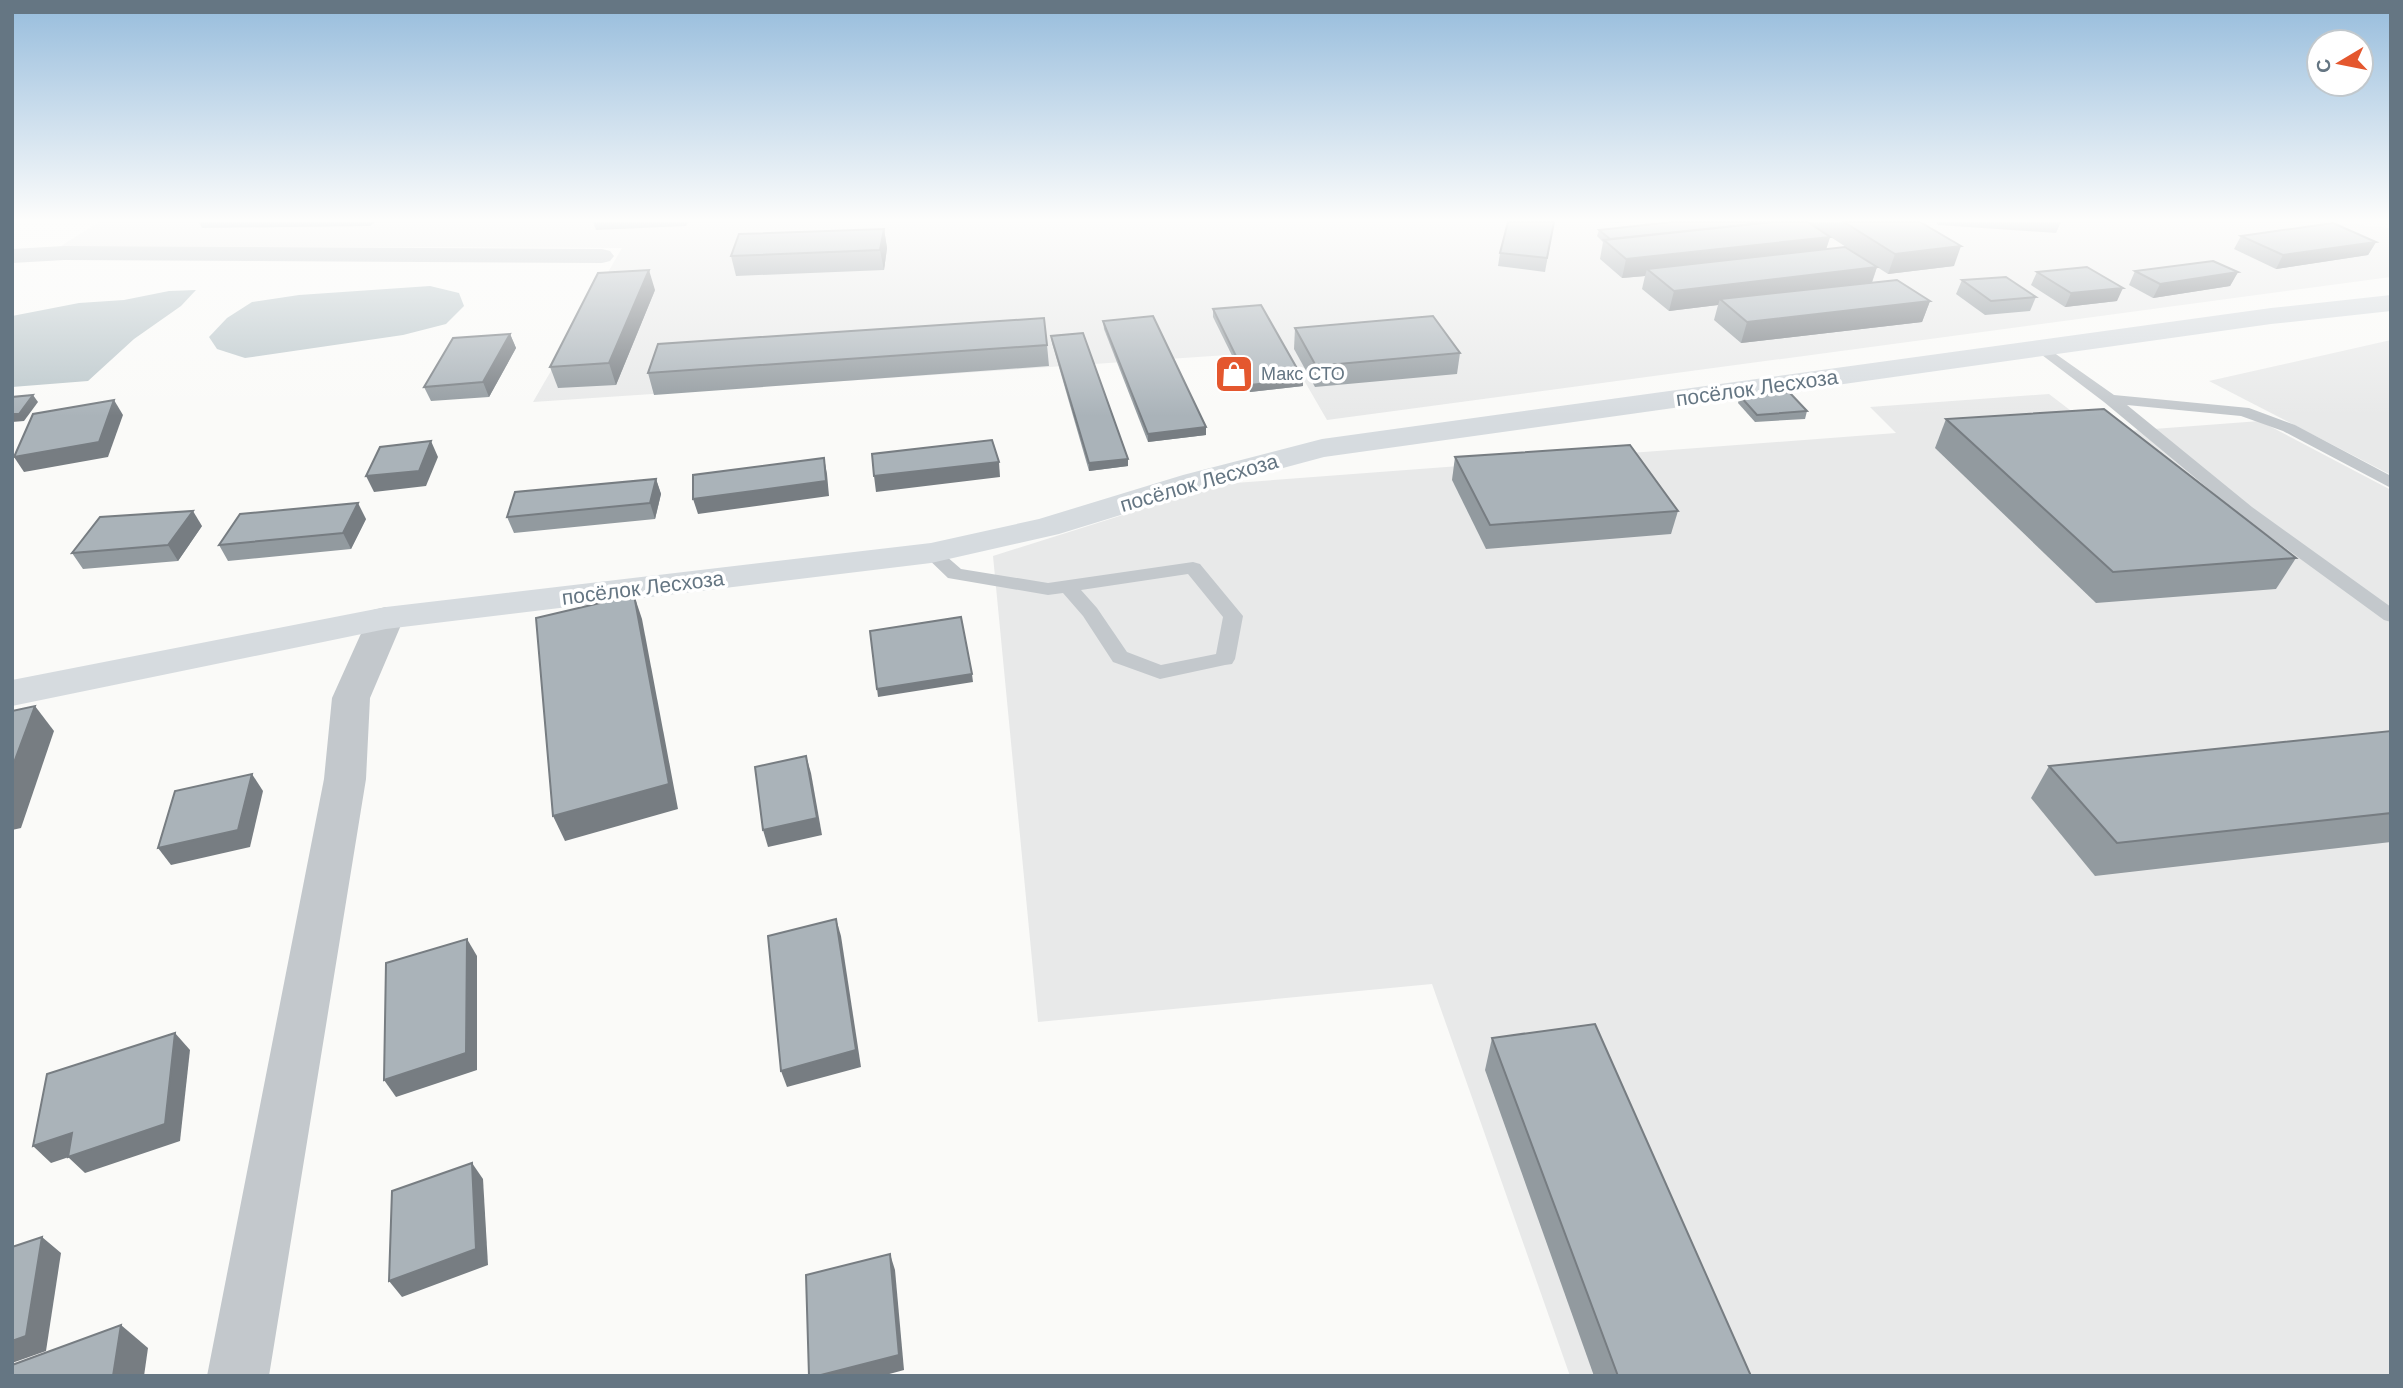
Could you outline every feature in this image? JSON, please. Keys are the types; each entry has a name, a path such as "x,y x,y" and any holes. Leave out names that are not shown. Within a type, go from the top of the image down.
{"street":[{"name":"посёлок Лесхоза","path":"12,693 386,618 931,553 1047,527 1194,482 1322,448 1517,418 2043,349 2271,316 2391,303"},
{"path":"238,1376 345,779 351,698 386,618"}],"lane":[{"path":"2043,349 2110,399 2246,511 2391,616"},
{"path":"2110,399 2243,411 2289,428 2391,483"},
{"path":"931,553 955,575 1048,589 1067,586 1193,568 1233,616 1225,659 1160,672 1120,657 1090,612 1067,586"}],"shaded area":[{"path":"433,287 459,293 464,306 446,324 403,335 245,358 217,349 209,337 227,318 252,302 299,295"},
{"path":"600,287 2318,287 1327,420 1287,351 533,402"},
{"path":"196,290 181,306 134,339 88,381 12,387 12,316 79,303"},
{"path":"2391,340 2391,475 2209,381"},
{"path":"2049,394 2100,433 2260,421 2391,490 2391,1376 1570,1376 1432,984 1038,1022 993,556 1221,484 1896,433 1870,407"}],"building":[{"path":"591,287 642,287 609,363 550,367"},
{"path":"1669,287 1710,287 1674,291"},
{"path":"1834,287 1908,287 1930,301 1747,322 1720,299"},
{"path":"1971,287 2021,287 2036,297 1991,301"},
{"path":"2061,287 2123,288 2071,293"},
{"path":"1261,305 1303,379 1250,385 1213,309"},
{"path":"1153,316 1206,427 1148,434 1103,321"},
{"path":"1433,316 1460,353 1316,366 1295,328"},
{"path":"1044,318 1047,345 648,373 658,344"},
{"path":"1083,333 1128,459 1089,463 1051,336"},
{"path":"510,334 483,382 424,387 453,338"},
{"path":"1789,392 1807,411 1757,415 1740,396"},
{"path":"33,395 19,414 12,414 12,397"},
{"path":"114,400 99,442 14,457 33,414"},
{"path":"2104,409 2296,558 2113,572 1946,419"},
{"path":"992,440 999,462 874,476 872,454"},
{"path":"431,441 419,471 366,476 380,447"},
{"path":"1630,445 1678,511 1490,525 1455,457"},
{"path":"824,458 826,481 693,499 693,475"},
{"path":"656,479 650,503 507,517 515,492"},
{"path":"358,503 343,533 219,545 240,514"},
{"path":"193,511 168,545 72,553 100,517"},
{"path":"634,595 669,784 553,816 536,618"},
{"path":"961,617 972,674 877,689 870,631"},
{"path":"35,706 12,768 12,711"},
{"path":"2391,731 2391,813 2117,843 2049,766"},
{"path":"806,756 817,818 763,830 755,767"},
{"path":"252,774 238,830 158,848 175,791"},
{"path":"836,919 856,1050 781,1071 768,936"},
{"path":"467,939 466,1053 384,1080 386,963"},
{"path":"1595,1024 1751,1376 1618,1376 1492,1038"},
{"path":"175,1033 165,1124 68,1157 72,1133 33,1146 47,1074"},
{"path":"472,1163 476,1249 389,1281 392,1191"},
{"path":"42,1237 26,1336 12,1341 12,1247"},
{"path":"890,1254 899,1355 809,1376 806,1275"},
{"path":"121,1325 113,1376 12,1376 12,1365"}],"place":[{"name":"Макс СТО","path":"1234,374"}]}
